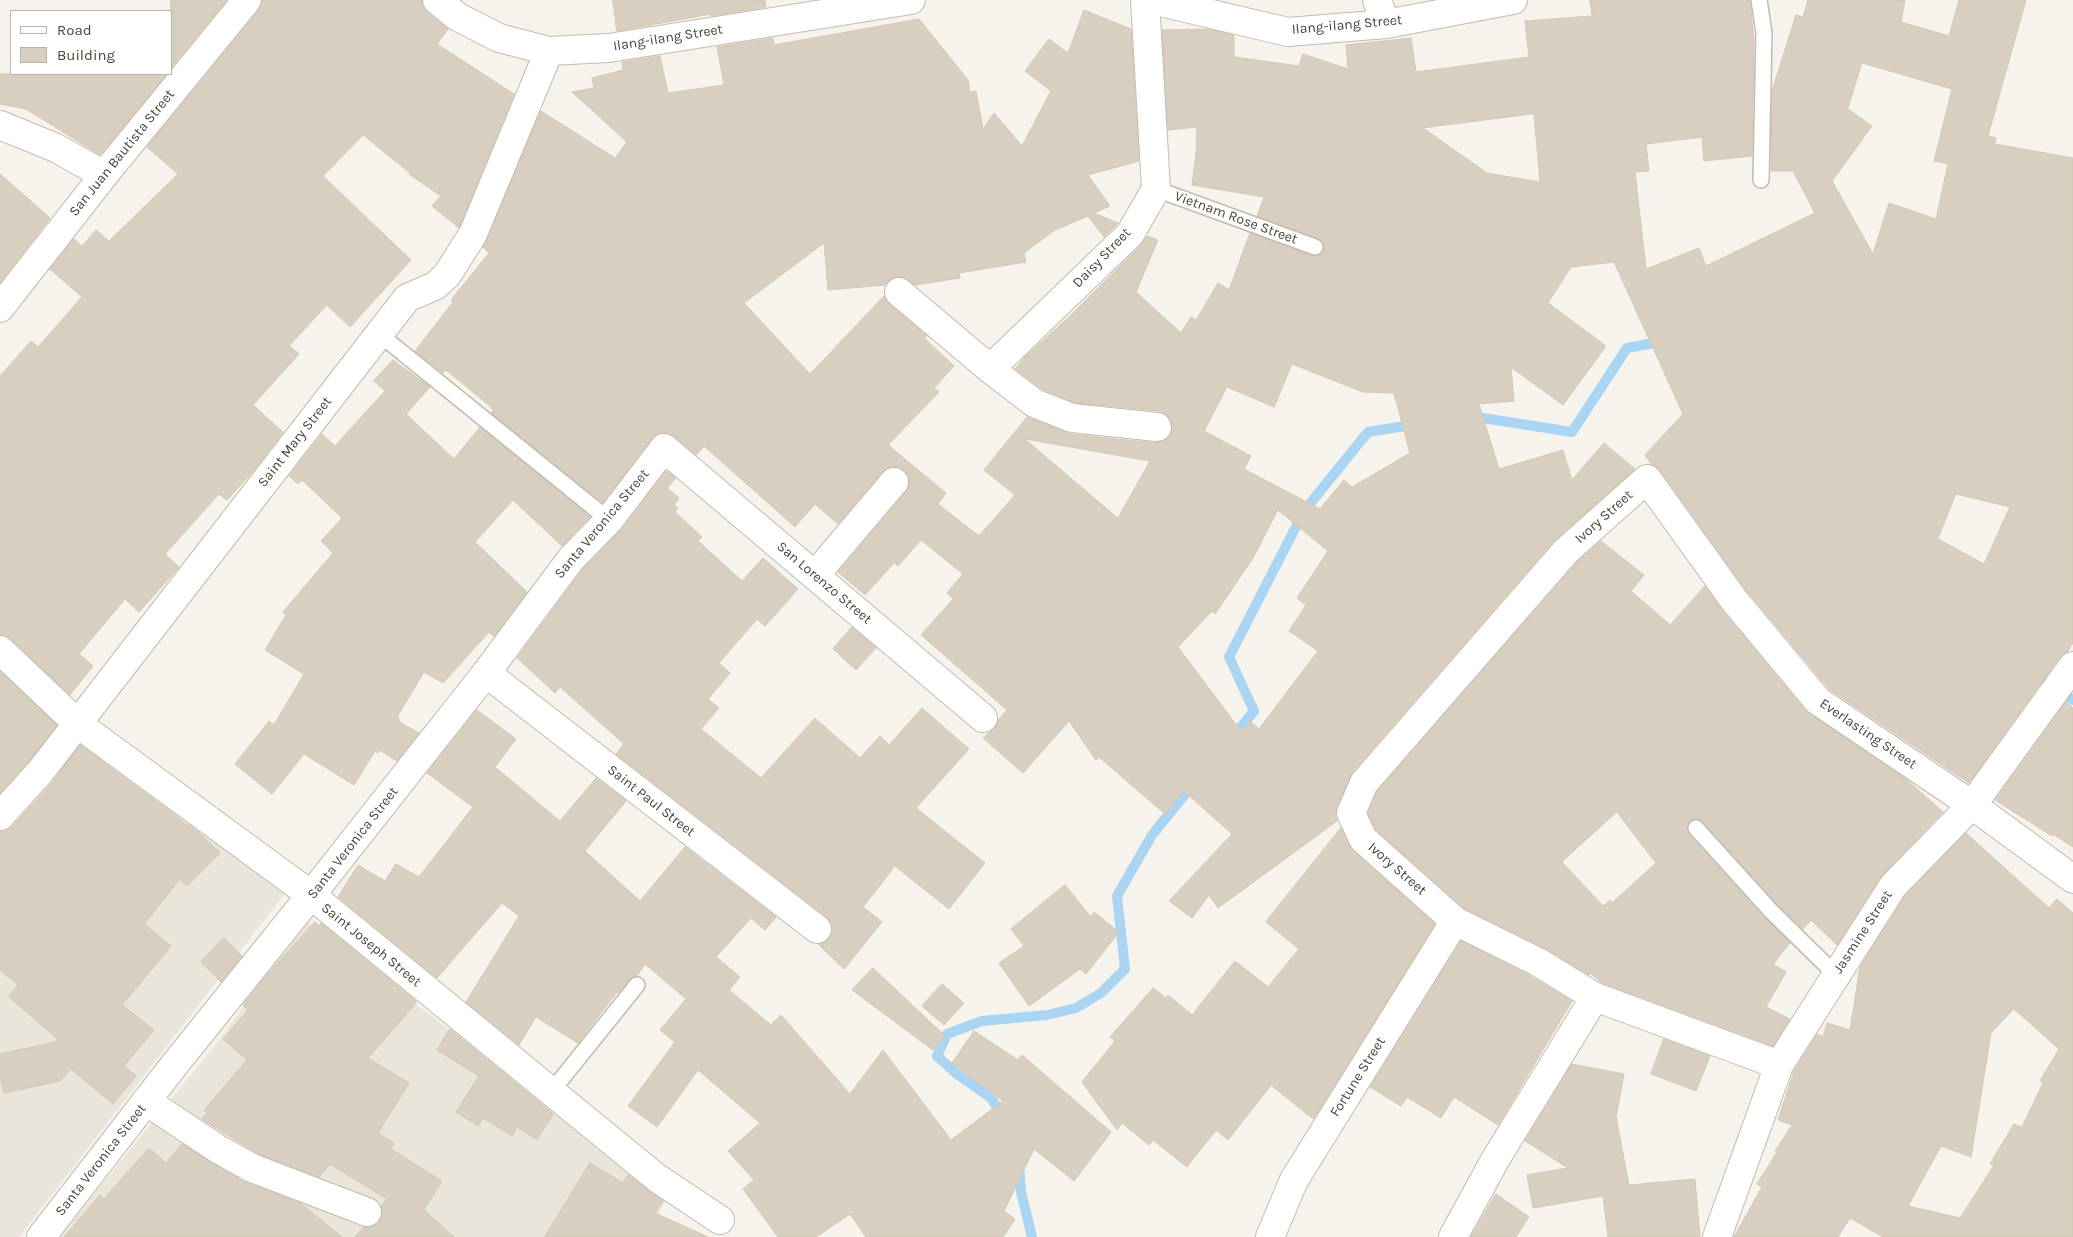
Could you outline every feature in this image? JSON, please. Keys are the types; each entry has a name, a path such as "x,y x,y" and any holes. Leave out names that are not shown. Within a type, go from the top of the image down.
{"street":[{"name":"San Juan Bautista Street","path":"0,308 104,175 247,0"},
{"name":"Ilang-ilang Street","path":"437,0 458,18 499,38 549,51 609,48 911,0"},
{"path":"1145,0 1156,189"},
{"name":"Ilang-ilang Street","path":"1152,0 1288,32 1382,12 1513,0"},
{"name":"Saint Mary Street","path":"0,816 40,772 78,724 378,333 407,298 434,286 447,275 473,234 549,51"},
{"path":"0,124 56,148 104,175"},
{"name":"Daisy Street","path":"990,369 1130,234 1156,189"},
{"path":"899,292 990,369 1034,403 1072,418 1157,427"},
{"name":"Santa Veronica Street","path":"41,1237 146,1101 486,673 571,559 609,520 664,448"},
{"name":"San Lorenzo Street","path":"664,448 983,718"},
{"name":"Everlasting Street","path":"1647,479 1734,600 1818,702 1972,805 2073,879"},
{"name":"Ivory Street","path":"1647,479 1566,551 1364,783 1351,813 1363,839 1456,921 1538,962 1595,997 1778,1064"},
{"path":"815,576 894,482"},
{"name":"Saint Joseph Street","path":"0,650 78,724 311,895 657,1178 720,1220"},
{"name":"Jasmine Street","path":"1716,1237 1778,1064 1892,886 1972,805 2073,666"},
{"name":"Saint Paul Street","path":"486,673 817,929"},
{"name":"Fortune Street","path":"1270,1237 1294,1180 1456,921"},
{"path":"1453,1237 1495,1160 1595,997"},
{"path":"146,1101 234,1159 252,1168 367,1212"}],"lane":[{"path":"1759,0 1764,33 1761,180"},
{"name":"Vietnam Rose Street","path":"1156,189 1316,246"},
{"path":"378,333 609,520"},
{"path":"1696,828 1771,911 1835,974"},
{"path":"551,1092 637,985"}],"shaded area":[{"path":"0,647 286,892 19,1237 0,1237"},
{"path":"305,920 668,1196 647,1237 59,1237 221,1038"}],"building":[{"path":"171,0 227,0 172,67"},
{"path":"262,0 422,0 427,12 448,29 437,44 514,94 459,228 432,206 441,196 409,174 363,135 323,176 411,260 350,327 327,305 289,346 299,354 253,405 283,432 254,470 227,500 219,494 165,554 179,567 139,612 125,599 79,654 93,666 70,695 11,639 0,635 0,376 31,341 38,347 82,297 50,269 74,239 82,246 96,230 109,241 178,174 147,147 259,10"},
{"path":"613,0 765,0 766,7 711,16 711,14 617,31"},
{"path":"1590,0 1750,0 1754,42 1752,156 1704,161 1702,137 1646,144 1649,171 1635,172 1646,269 1699,248 1706,266 1815,213 1793,171 1771,171 1772,91 1796,15 1803,17 1808,0 1905,0 1901,22 1949,36 1959,0 2026,0 1988,136 1996,138 1995,144 2073,158 2073,643 2067,652 2060,657 1969,783 1829,689 1746,590 1660,470 1651,464 1645,455 1683,414 1614,262 1571,267 1548,303 1606,346 1563,405 1511,367 1514,401 1479,404 1499,469 1563,450 1572,480 1604,443 1635,469 1554,541 1352,773 1337,807 1335,814 1337,821 1218,908 1209,895 1192,918 1169,901 1232,834 1184,791 1165,814 1099,757 1096,760 1069,721 1023,773 983,738 995,728 998,720 1007,710 921,635 953,599 947,593 963,574 921,540 898,566 894,563 865,595 838,572 906,492 909,485 909,477 904,470 896,467 888,468 882,472 838,524 815,504 795,527 704,446 696,455 674,436 666,433 658,434 652,439 603,503 491,413 493,411 491,407 446,370 443,373 415,351 453,302 451,300 489,253 483,247 541,111 615,158 627,142 572,92 594,88 592,78 623,70 622,62 660,56 668,93 724,85 717,47 773,38 774,45 919,19 968,80 970,92 976,91 983,129 994,113 1022,146 1051,91 1025,71 1049,39 1068,53 1084,10 1131,29 1139,161 1088,175 1110,206 1094,213 1118,223 1104,237 1088,216 1055,230 1024,253 1026,262 959,273 960,278 915,285 901,277 893,278 885,285 828,290 824,243 744,303 810,374 884,296 889,304 927,336 924,338 954,366 934,388 939,392 888,445 946,493 938,504 979,536 1015,495 984,470 1027,417 1070,434 1155,443 1164,441 1170,436 1172,429 1171,421 1166,414 1159,411 1076,403 1042,389 1015,369 1025,357 1071,315 1141,245 1147,236 1158,240 1136,292 1181,333 1191,317 1196,320 1218,283 1229,290 1250,233 1312,256 1321,254 1324,250 1322,241 1318,238 1257,216 1264,197 1192,185 1197,145 1197,127 1168,130 1162,30 1208,29 1234,35 1234,57 1299,66 1303,54 1348,69 1346,45 1411,38 1416,72 1529,57 1525,21 1592,16","holes":["1862,63 1952,89 1934,161 1948,164 1936,219 1889,203 1873,254 1832,181 1872,126 1848,109","1534,114 1540,182 1487,173 1423,128","1292,364 1363,392 1394,393 1410,453 1352,487 1344,480 1320,509 1244,469 1251,456 1204,431 1227,387 1274,407","1025,439 1150,461 1118,518","1956,494 2010,507 1984,564 1938,539","1278,510 1328,551 1297,598 1306,605 1289,631 1318,651 1259,729 1250,721 1241,731 1178,647 1212,611 1215,614 1253,558"]},
{"path":"0,74 166,75 100,155 26,109 0,104"},
{"path":"0,174 50,218 0,283"},
{"path":"393,360 430,387 406,414 454,459 480,427 590,517 562,546 513,500 475,542 527,592 494,636 489,632 443,683 424,672 397,717 399,718 398,721 419,733 397,761 380,750 378,753 375,751 354,785 304,754 272,794 235,764 269,721 274,725 304,674 265,650 286,615 283,612 333,553 321,541 342,518 302,480 298,484 289,476 322,434 335,446 385,391 374,381"},
{"path":"666,471 676,478 667,488 679,498 674,505 678,508 675,512 702,537 698,541 742,581 763,558 798,589 765,626 757,619 719,663 730,673 708,699 719,708 701,729 761,778 815,718 860,758 880,736 889,745 922,708 969,749 916,808 985,863 949,909 895,866 863,907 882,922 844,969 818,944 829,939 832,932 832,924 827,917 616,754 624,744 560,687 555,693 517,658 583,569 621,530"},
{"path":"1601,541 1644,575 1631,591 1670,625 1705,586 1722,610 1806,711 1907,780 1943,812 1882,875 1837,945 1811,920 1803,929 1778,905 1703,822 1695,819 1689,821 1687,829 1689,834 1790,943 1773,964 1786,972 1766,1007 1790,1019 1773,1046 1602,983 1590,973 1589,975 1545,948 1464,908 1376,830 1368,813 1377,791 1577,562","holes":["1617,812 1656,863 1612,903 1610,900 1603,906 1562,862"]},
{"path":"852,627 876,648 856,670 833,649"},
{"path":"0,672 57,725 28,762 0,793"},
{"path":"2066,702 2073,708 2073,847 1995,800"},
{"path":"477,710 516,739 495,767 560,821 596,778 626,801 585,851 640,901 685,847 776,917 765,930 751,918 716,957 740,977 729,990 771,1025 781,1015 850,1094 883,1050 951,1140 1003,1101 952,1063 974,1031 1018,1060 1022,1055 1111,1132 1074,1181 1034,1149 1004,1211 1015,1219 1003,1237 866,1237 850,1214 816,1237 778,1237 743,1189 754,1180 728,1151 760,1123 698,1070 657,1127 628,1106 675,1042 660,1030 686,999 645,964 637,976 630,979 617,992 578,1043 536,1017 519,1045 466,1002 519,916 502,903 437,978 338,897 358,865 385,881 396,864 419,877 473,807 427,773"},
{"path":"80,745 187,826 189,825 220,853 187,886 180,879 144,924 171,946 122,1005 154,1030 124,1066 136,1076 113,1104 71,1069 60,1081 4,1093 0,1076 0,1054 60,1041 9,997 18,985 0,970 0,831 5,831 12,827 52,783"},
{"path":"1341,828 1353,851 1435,924 1316,1115 1313,1119 1271,1085 1228,1140 1216,1130 1187,1167 1153,1140 1149,1145 1122,1123 1117,1130 1082,1082 1115,1041 1110,1037 1153,988 1166,998 1168,995 1192,1015 1235,961 1268,987 1299,949 1266,922"},
{"path":"1966,833 2049,908 2057,899 2073,913 2073,1237 1883,1237 1850,1218 1838,1237 1734,1237 1762,1187 1757,1184 1792,1125 1778,1120 1794,1071 1817,1034 1823,1037 1827,1023 1850,1030 1860,967 1905,896","holes":["2014,1009 2059,1049 2040,1081 2043,1083 2022,1127 2014,1124 1990,1164 1994,1165 1960,1218 1908,1206 1941,1146 1971,1157 1991,1033"]},
{"path":"1065,885 1091,917 1094,912 1119,932 1086,974 1080,969 1029,1006 999,963 1024,946 1011,929"},
{"path":"315,922 319,926 321,923 417,1002 368,1058 409,1083 378,1133 394,1143 391,1149 442,1181 424,1210 454,1237 355,1237 364,1227 377,1224 382,1217 381,1206 387,1199 330,1164 319,1177 259,1154 202,1119 207,1113 204,1110 247,1060 223,1039 248,1010 243,1005 264,978"},
{"path":"224,938 242,956 221,982 201,962"},
{"path":"1461,941 1530,976 1572,1001 1498,1125 1454,1097 1441,1118 1407,1097 1401,1106 1370,1087"},
{"path":"873,968 945,1036 933,1050 852,990"},
{"path":"942,984 964,1003 944,1025 922,1006"},
{"path":"450,1029 553,1114 537,1140 517,1127 512,1136 483,1118 478,1126 456,1112 479,1076 437,1050"},
{"path":"1664,1039 1710,1056 1696,1091 1651,1074"},
{"path":"1572,1064 1624,1074 1616,1117 1629,1185 1695,1179 1700,1237 1608,1237 1603,1196 1533,1208 1527,1175 1568,1168 1525,1141"},
{"path":"182,1144 244,1182 300,1203 342,1237 64,1237 100,1195 104,1199 149,1148 166,1163"},
{"path":"590,1163 623,1183 628,1175 663,1201 655,1213 708,1237 545,1237"},
{"path":"1496,1194 1529,1217 1516,1237 1471,1237"}],"waterway":[{"path":"1470,416 1572,432 1627,348 1664,341"},
{"path":"1232,738 1254,711 1229,657 1304,511 1368,432 1417,424"},
{"path":"2032,673 2073,700"},
{"path":"1003,1117 991,1098 957,1074 937,1056 947,1034 982,1021 1047,1015 1076,1008 1101,993 1125,969 1117,896 1152,835 1195,782"},
{"path":"1019,1164 1021,1192 1032,1237"}]}
